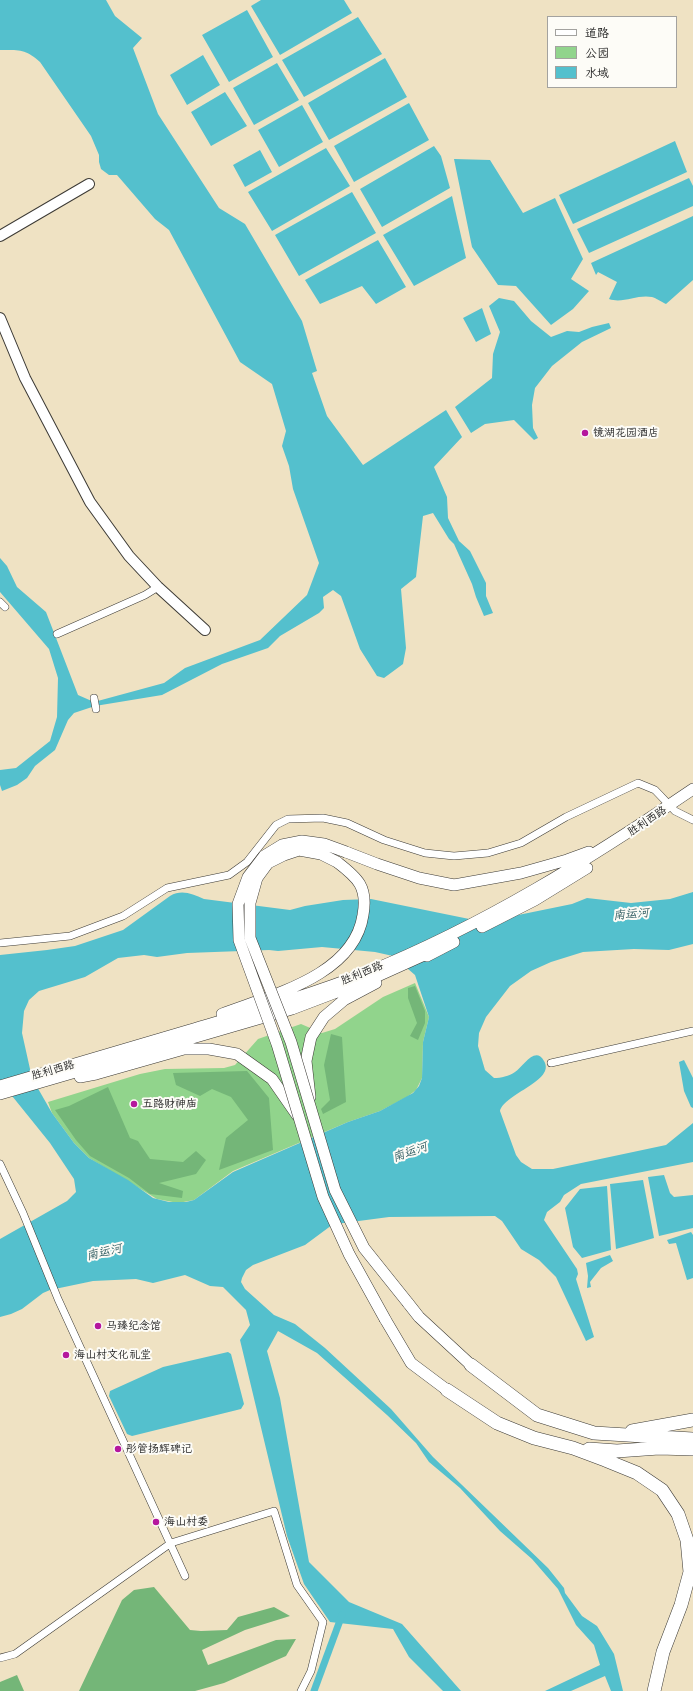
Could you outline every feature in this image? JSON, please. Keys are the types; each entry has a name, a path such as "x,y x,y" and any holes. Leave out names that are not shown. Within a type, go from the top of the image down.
{"highway":[{"path":"471,1365 537,1415 594,1433 693,1439"},
{"path":"447,1390 497,1423 534,1438 573,1448 637,1473 662,1490 678,1514 687,1540 690,1572 681,1605 663,1652 654,1691"},
{"path":"609,1434 693,1420"},
{"path":"573,1448 617,1452 659,1448 693,1449"}],"main road":[{"name":"胜利西路","path":"2,1090 292,1009 371,979 454,942 535,900 622,847 673,808 693,789"},
{"name":"胜利西路","path":"36,1081 141,1044 290,1001 368,972 450,935 529,894 673,808 693,798"},
{"path":"447,1390 411,1363 349,1254 323,1197 276,1044 239,940 238,904 248,877 264,856 282,845 302,841 324,844 419,878 454,885 521,873 567,860 617,841"},
{"path":"141,1044 309,981 338,960 354,942 362,921 365,904 361,885 349,871 337,862 320,854 300,850 284,854 268,863 257,878 250,903 250,938 291,1042 335,1190 364,1248 419,1317 471,1365"},
{"path":"312,1114 306,1061 311,1037 324,1017 344,1000 454,942"},
{"path":"36,1081 96,1074 184,1049 209,1049 237,1054 253,1063 272,1079 299,1117"}],"street":[{"path":"0,236 89,184"},
{"path":"0,318 25,378 90,502 130,556 158,587 205,630"},
{"path":"57,634 145,595 158,587"},
{"path":"94,698 96,709"},
{"path":"0,943 70,936 123,916 167,888 230,875 248,862 276,825 288,818 323,818 347,823 384,840 425,853 454,856 488,853 521,843 566,817 638,783 654,790 673,808 693,820"},
{"path":"551,1062 693,1031"},
{"path":"0,1164 58,1299 185,1576"},
{"path":"0,1658 15,1654 171,1543 274,1511 298,1585 323,1622 311,1671 300,1691"}],"green space":[{"path":"415,983 429,1017 423,1042 422,1078 416,1090 407,1097 380,1111 348,1122 233,1171 194,1200 178,1203 157,1199 89,1158 74,1143 52,1113 48,1102 140,1074 165,1069 224,1068 235,1065 258,1039 301,1024 322,1033 335,1029 383,997"},
{"path":"415,986 425,1011 425,1023 418,1040 410,1036 417,1023 408,998 408,988"},
{"path":"331,1034 342,1037 346,1102 323,1114 321,1109 330,1100 324,1065"},
{"path":"247,1071 269,1098 273,1150 219,1170 226,1138 248,1120 231,1097 212,1089 200,1096 176,1085 173,1073"},
{"path":"108,1087 130,1138 138,1141 150,1159 183,1162 196,1151 206,1160 196,1174 159,1183 183,1191 182,1198 150,1194 129,1178 90,1156 76,1140 55,1110 69,1106"},
{"path":"154,1587 190,1630 227,1630 238,1617 274,1607 290,1616 245,1630 202,1650 208,1665 276,1640 296,1639 286,1656 224,1683 195,1691 79,1691 122,1600 134,1590"},
{"path":"17,1675 24,1691 0,1691 0,1682"}],"water":[{"path":"0,0 106,0 115,16 142,38 133,48 158,114 219,208 245,224 302,321 317,371 312,373 327,416 363,465 446,410 462,437 434,467 447,497 448,518 459,541 470,551 486,583 486,596 493,613 484,616 472,584 454,544 449,539 433,513 423,516 416,577 401,589 406,648 403,664 384,678 377,676 360,649 341,596 333,590 323,597 324,608 319,613 280,636 268,648 222,664 162,695 95,706 74,713 68,720 55,750 35,766 27,778 17,785 2,791 0,785 0,770 16,768 50,741 57,717 58,678 49,649 0,592 0,558 7,566 17,587 46,612 78,695 94,702 164,683 185,668 260,640 307,595 319,563 293,489 289,466 282,446 286,431 272,384 240,362 169,230 155,219 117,175 109,175 101,169 99,155 91,136 40,62 26,52 0,50"},
{"path":"261,0 344,0 352,13 280,55 251,6"},
{"path":"247,10 273,57 229,82 202,35"},
{"path":"358,17 382,54 304,97 282,60"},
{"path":"203,55 220,85 187,105 170,75"},
{"path":"385,58 407,97 329,140 308,103"},
{"path":"277,63 299,100 254,125 233,88"},
{"path":"225,92 247,126 211,146 191,112"},
{"path":"409,103 429,140 354,182 334,146"},
{"path":"302,105 323,142 279,167 258,130"},
{"path":"675,141 687,172 573,224 559,195"},
{"path":"434,146 441,156 450,188 382,227 360,189"},
{"path":"326,148 350,186 272,231 248,192"},
{"path":"260,150 272,172 245,187 233,165"},
{"path":"454,159 490,160 523,213 555,198 583,259 571,279 589,291 573,309 551,325 516,286 498,285 472,247"},
{"path":"689,178 693,186 693,206 589,253 577,229"},
{"path":"352,192 376,233 299,276 275,235"},
{"path":"452,196 466,258 414,286 383,235"},
{"path":"693,216 693,280 666,304 646,296 620,300 609,299 617,282 598,272 596,275 591,263"},
{"path":"378,240 406,287 376,304 362,286 320,304 305,280"},
{"path":"499,298 514,301 531,321 551,337 567,331 579,332 609,323 611,328 582,342 552,366 535,388 532,405 533,428 538,438 534,440 514,420 485,424 471,433 455,407 492,378 493,354 500,332 489,306"},
{"path":"482,308 491,334 476,342 463,318"},
{"name":"南运河","path":"693,892 693,944 669,950 634,949 583,952 551,962 531,971 510,986 486,1017 479,1033 478,1046 485,1070 494,1078 499,1078 513,1073 533,1056 537,1055 544,1061 546,1068 543,1075 537,1081 511,1098 500,1111 516,1155 521,1162 532,1169 553,1169 666,1145 693,1123 693,1162 581,1184 564,1195 560,1202 547,1212 544,1220 577,1269 578,1274 576,1279 594,1337 586,1341 556,1277 539,1260 521,1249 502,1221 495,1216 389,1217 336,1224 332,1225 305,1245 253,1265 246,1270 242,1278 241,1282 245,1289 274,1315 295,1324 325,1348 391,1409 433,1457 548,1568 564,1588 565,1593 582,1616 597,1626 614,1654 623,1691 611,1691 605,1676 571,1691 545,1691 600,1665 594,1645 576,1625 558,1589 532,1559 500,1531 460,1488 429,1462 416,1443 387,1415 317,1353 278,1331 267,1351 280,1398 309,1562 349,1602 402,1624 461,1691 443,1691 409,1657 393,1629 330,1622 304,1584 287,1536 240,1340 250,1325 246,1310 223,1287 210,1286 185,1275 153,1283 136,1279 93,1281 50,1290 43,1293 22,1309 0,1317 0,1239 67,1201 76,1192 74,1179 50,1143 0,1081 0,955 75,946 123,930 170,896 179,893 191,894 204,899 290,910 343,900 371,899 484,922 572,904 587,898 631,903 670,899","holes":["322,947 375,952 393,956 415,975 429,1017 423,1042 422,1078 419,1086 413,1093 380,1111 348,1122 233,1172 194,1200 186,1202 169,1202 153,1198 128,1180 89,1158 74,1143 52,1113 32,1078 22,1033 24,1011 29,1000 39,991 85,977 118,958 144,955 157,957 187,953 278,951"]},
{"path":"684,1060 693,1078 693,1108 691,1107 684,1091 679,1062"},
{"path":"664,1175 670,1193 674,1197 693,1195 693,1228 659,1236 648,1177"},
{"path":"643,1180 654,1238 616,1249 610,1184"},
{"path":"607,1186 611,1250 582,1258 573,1247 565,1208 580,1189"},
{"path":"691,1232 693,1235 693,1278 687,1280 676,1243 669,1244 667,1240"},
{"path":"610,1255 613,1261 601,1268 590,1282 591,1287 587,1288 588,1276 586,1263"},
{"path":"228,1352 231,1354 244,1404 241,1409 132,1436 127,1434 109,1396 110,1391 163,1367"}],"waterway":[{"path":"314,1691 342,1615"}],"place":[{"name":"镜湖花园酒店","path":"585,433"},
{"name":"五路财神庙","path":"134,1104"},
{"name":"马臻纪念馆","path":"98,1326"},
{"name":"海山村文化礼堂","path":"66,1355"},
{"name":"彤管扬辉碑记","path":"118,1449"},
{"name":"海山村委","path":"156,1522"}]}
